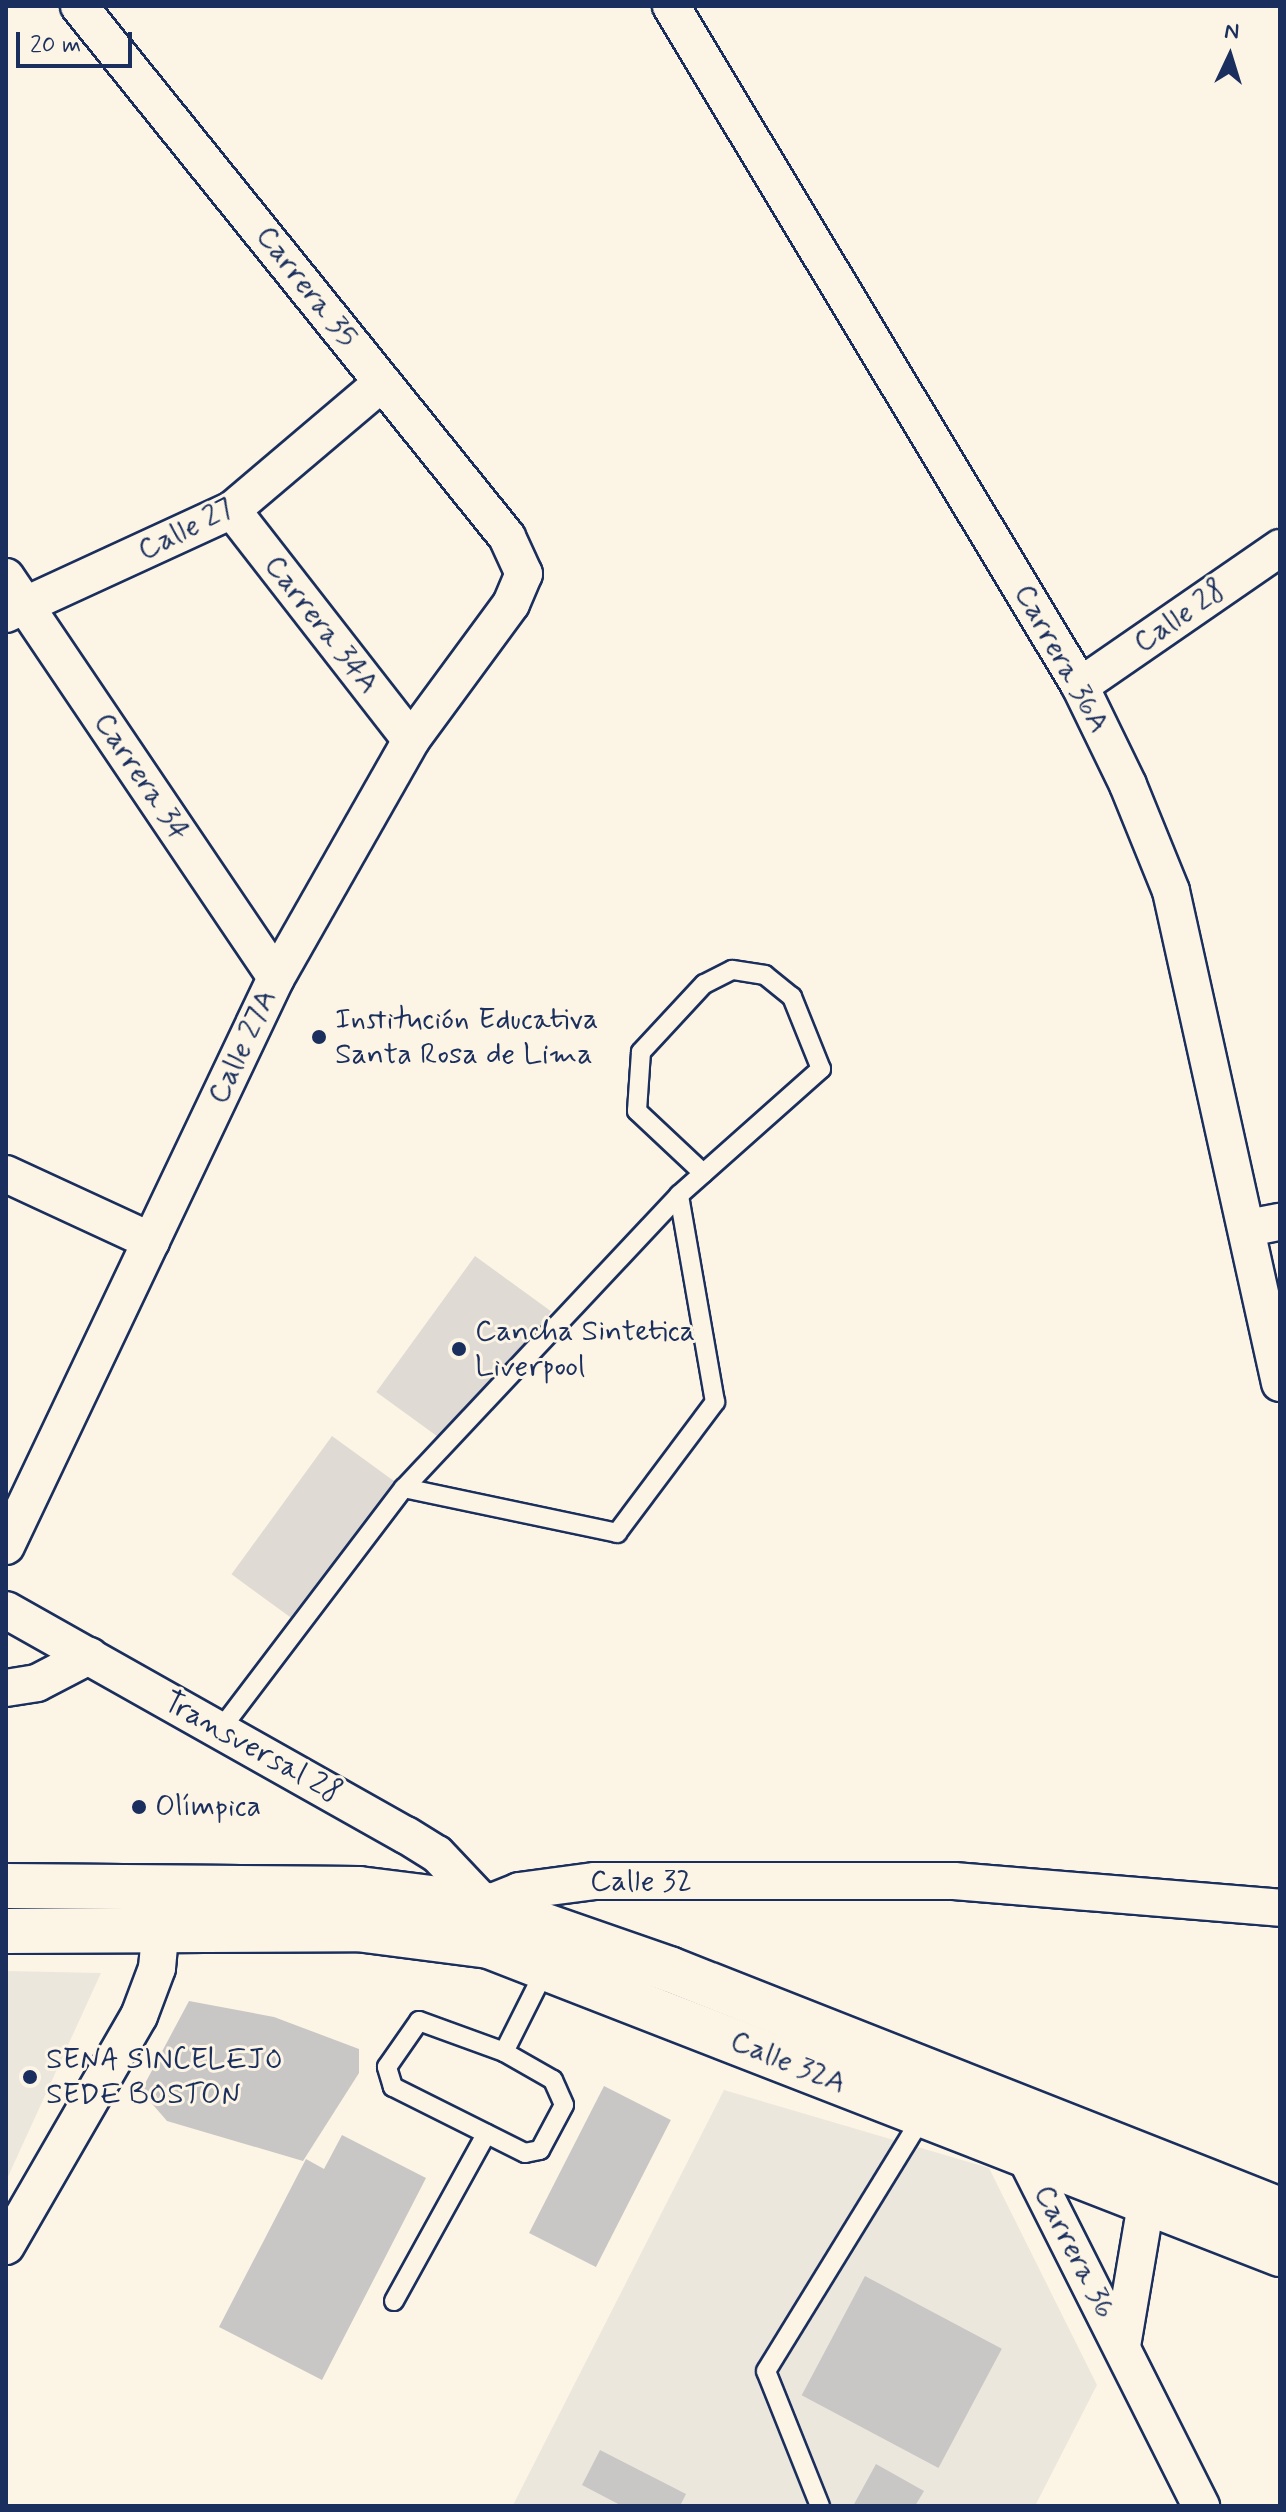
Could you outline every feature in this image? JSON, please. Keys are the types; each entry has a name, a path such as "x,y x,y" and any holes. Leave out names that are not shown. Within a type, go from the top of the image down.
{"main road":[{"name":"Calle 32","path":"6,1886 359,1889 485,1905"},
{"path":"6,1931 283,1929 341,1918 432,1919 485,1905 519,1934 602,1972 652,2008"},
{"name":"Calle 32A","path":"485,1905 655,1963 1150,2182 1280,2254"},
{"name":"Calle 32A","path":"283,1929 445,1938 548,1966 1026,2158 1280,2210"}],"street":[{"name":"Carrera 36A","path":"671,6 1080,686 1171,891 1264,1225 1280,1383"},
{"name":"Carrera 35","path":"84,8 507,537 524,574"},
{"name":"Calle 27","path":"17,611 232,510 382,383"},
{"name":"Carrera 34A","path":"232,510 411,740"},
{"name":"Calle 28","path":"1080,686 1280,548"},
{"name":"Calle 27A","path":"6,1546 276,978 411,740 511,604 524,574"},
{"name":"Carrera 34","path":"6,577 17,611 276,978"},
{"path":"6,1174 151,1241"},
{"name":"Transversal 28","path":"6,1610 437,1854 485,1905"},
{"path":"6,1688 37,1683 89,1656"},
{"name":"Calle 32","path":"485,1905 519,1891 595,1881 954,1881 1280,1908"},
{"path":"6,2246 139,2016 163,1928 163,1885"},
{"name":"Carrera 36","path":"1026,2158 1201,2506"},
{"name":"Carrera 36","path":"1122,2346 1135,2251 1150,2182"},
{"path":"1078,2259 1108,2264 1135,2251"}],"lane":[{"path":"220,1730 404,1488 679,1195 821,1069 792,997 765,975 732,970 704,984 641,1052 637,1111 703,1173"},
{"path":"404,1488 617,1533 715,1402 679,1195"},
{"path":"504,2052 548,1966"},
{"path":"419,2021 504,2052 553,2080 564,2105 540,2150 525,2153 393,2087 387,2067 419,2021"},
{"path":"820,2506 766,2371 922,2117"},
{"path":"394,2301 486,2134"}],"shaded area":[{"name":"Cancha Sintetica Liverpool","path":"475,1256 551,1311 452,1447 376,1392"},
{"path":"332,1436 399,1485 299,1623 231,1574"},
{"name":"SENA SINCELEJO SEDE BOSTON","path":"6,1971 101,1973 6,2181"},
{"path":"724,2090 989,2168 1097,2385 1035,2506 513,2505"}],"building":[{"path":"189,2001 274,2017 359,2049 359,2073 303,2161 167,2121 141,2091"},
{"path":"604,2086 671,2120 596,2267 529,2233"},
{"path":"342,2135 426,2178 322,2380 219,2327 306,2159 324,2169"},
{"path":"865,2276 1002,2349 938,2468 802,2395"},
{"path":"600,2450 686,2494 680,2506 622,2506 582,2485"},
{"path":"876,2464 924,2491 915,2506 853,2506"}],"place":[{"name":"Institución Educativa Santa Rosa de Lima","path":"319,1037"},
{"name":"Cancha Sintetica Liverpool","path":"459,1349"},
{"name":"Olímpica","path":"139,1807"},
{"name":"SENA SINCELEJO SEDE BOSTON","path":"30,2077"}]}
